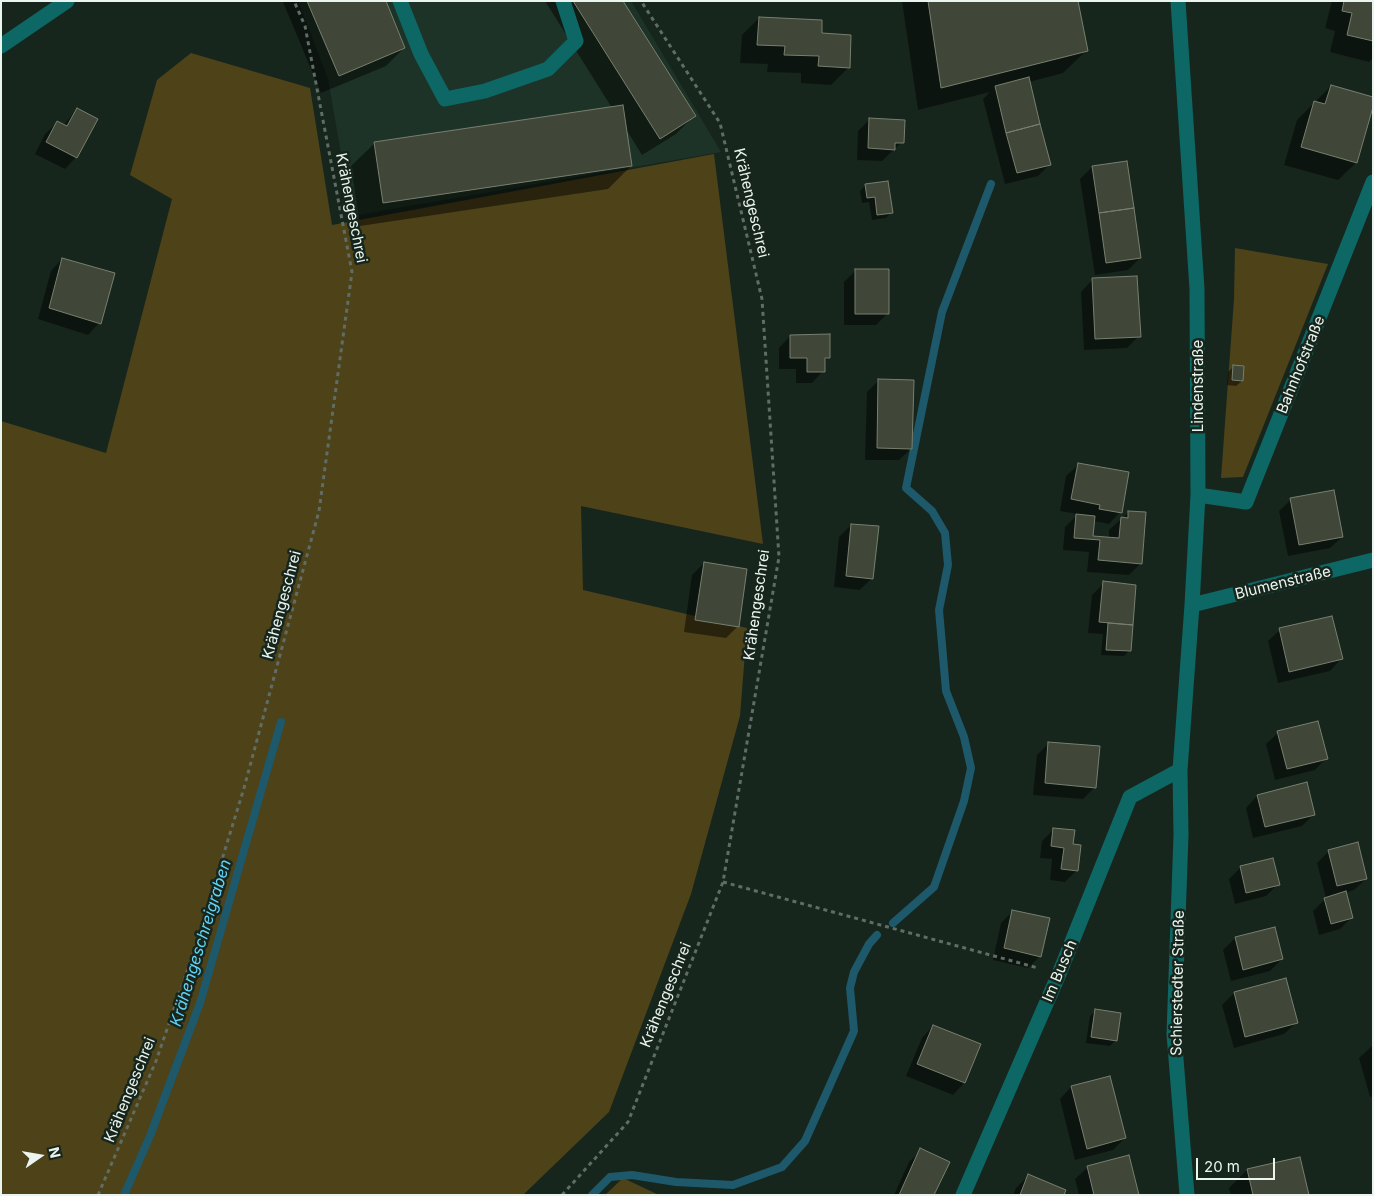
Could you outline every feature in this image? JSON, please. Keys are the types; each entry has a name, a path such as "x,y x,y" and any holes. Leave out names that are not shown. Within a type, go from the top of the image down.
{"street":[{"path":"1,46 67,1"},
{"path":"400,1 421,54 445,99 484,91 548,69 576,41 563,1"},
{"name":"Lindenstraße","path":"1178,1 1197,289 1198,494 1180,770"},
{"name":"Bahnhofstraße","path":"1198,494 1246,502 1373,182"},
{"name":"Blumenstraße","path":"1192,605 1373,560"},
{"name":"Im Busch","path":"963,1195 1059,974 1130,797 1180,770"},
{"name":"Schierstedter Straße","path":"1180,770 1181,835 1174,1034 1186,1195"}],"path":[{"name":"Krähengeschrei","path":"98,1195 156,1062 195,947 244,788 319,511 352,272 304,26 294,1"},
{"name":"Krähengeschrei","path":"562,1195 628,1122 723,882 778,557 762,299 720,123 641,1"},
{"path":"723,882 1059,974"}],"shaded area":[{"path":"298,1 631,1 721,152 352,216 328,79"},
{"path":"191,53 310,88 332,225 714,154 763,544 581,506 583,590 747,628 740,716 691,894 609,1112 523,1195 1,1195 1,421 106,453 172,199 130,175 157,80"},
{"path":"1235,248 1328,264 1243,477 1221,478 1234,299"},
{"path":"623,1178 659,1195 605,1195"}],"building":[{"path":"307,1 386,1 405,48 339,76"},
{"path":"573,1 623,1 696,116 660,139"},
{"path":"928,1 1078,1 1088,51 941,88"},
{"path":"1344,1 1373,1 1373,41 1347,35 1352,13 1342,11"},
{"path":"759,17 822,20 822,33 851,35 850,68 818,66 819,56 784,55 785,46 757,45"},
{"path":"1029,77 1040,124 1006,133 995,86"},
{"path":"1331,85 1373,97 1373,107 1357,163 1301,147 1314,101 1325,104"},
{"path":"623,105 632,166 383,203 374,142"},
{"path":"77,108 98,119 77,158 46,142 57,121 67,126"},
{"path":"869,118 905,120 904,143 895,143 895,150 868,148"},
{"path":"1040,124 1051,165 1017,173 1006,133"},
{"path":"1127,161 1134,208 1099,213 1092,166"},
{"path":"888,181 893,213 877,215 875,197 867,198 865,184"},
{"path":"1134,208 1141,258 1106,263 1099,213"},
{"path":"62,258 115,273 101,324 49,308"},
{"path":"855,269 889,269 889,314 855,314"},
{"path":"1137,276 1141,337 1095,339 1092,278"},
{"path":"830,334 830,358 825,358 825,372 807,372 807,358 790,358 790,335"},
{"path":"1233,365 1244,366 1243,381 1232,380"},
{"path":"878,379 914,380 912,449 877,448"},
{"path":"1078,463 1129,472 1122,513 1099,509 1100,505 1071,499"},
{"path":"1334,490 1343,537 1299,545 1290,498"},
{"path":"1128,511 1146,512 1142,564 1098,560 1100,540 1074,538 1076,514 1095,516 1093,536 1119,538 1121,517 1128,518"},
{"path":"851,524 879,526 873,579 846,576"},
{"path":"704,562 747,569 739,627 695,620"},
{"path":"1103,581 1136,585 1133,625 1099,622"},
{"path":"1332,616 1343,659 1289,672 1279,628"},
{"path":"1108,623 1133,625 1131,651 1106,650"},
{"path":"1318,721 1328,759 1287,769 1277,731"},
{"path":"1048,742 1100,746 1096,788 1045,783"},
{"path":"1307,782 1315,815 1265,827 1257,795"},
{"path":"1053,828 1075,830 1073,844 1081,845 1078,871 1061,869 1064,848 1051,846"},
{"path":"1358,842 1367,879 1337,886 1328,850"},
{"path":"1273,858 1280,885 1246,893 1240,866"},
{"path":"1346,891 1353,918 1331,924 1324,898"},
{"path":"1012,910 1050,918 1041,957 1004,948"},
{"path":"1275,927 1283,959 1243,970 1235,937"},
{"path":"1286,978 1298,1023 1245,1037 1234,992"},
{"path":"1095,1009 1121,1013 1117,1041 1091,1037"},
{"path":"933,1025 981,1044 965,1083 917,1064"},
{"path":"1110,1076 1126,1138 1087,1149 1071,1086"},
{"path":"920,1148 950,1162 934,1195 899,1195"},
{"path":"1129,1155 1139,1195 1094,1195 1087,1166"},
{"path":"1300,1157 1309,1195 1253,1195 1247,1169"},
{"path":"1028,1174 1066,1190 1064,1195 1020,1195"}],"waterway":[{"path":"893,923 934,887 964,801 971,768 964,737 946,691 939,610 948,565 945,533 932,511 906,488 942,312 991,184"},
{"name":"Krähengeschreigraben","path":"124,1195 150,1136 200,1003 281,722"},
{"path":"592,1195 610,1177 632,1175 676,1182 733,1185 782,1167 805,1141 854,1031 850,988 854,972 869,944 877,935"}]}
